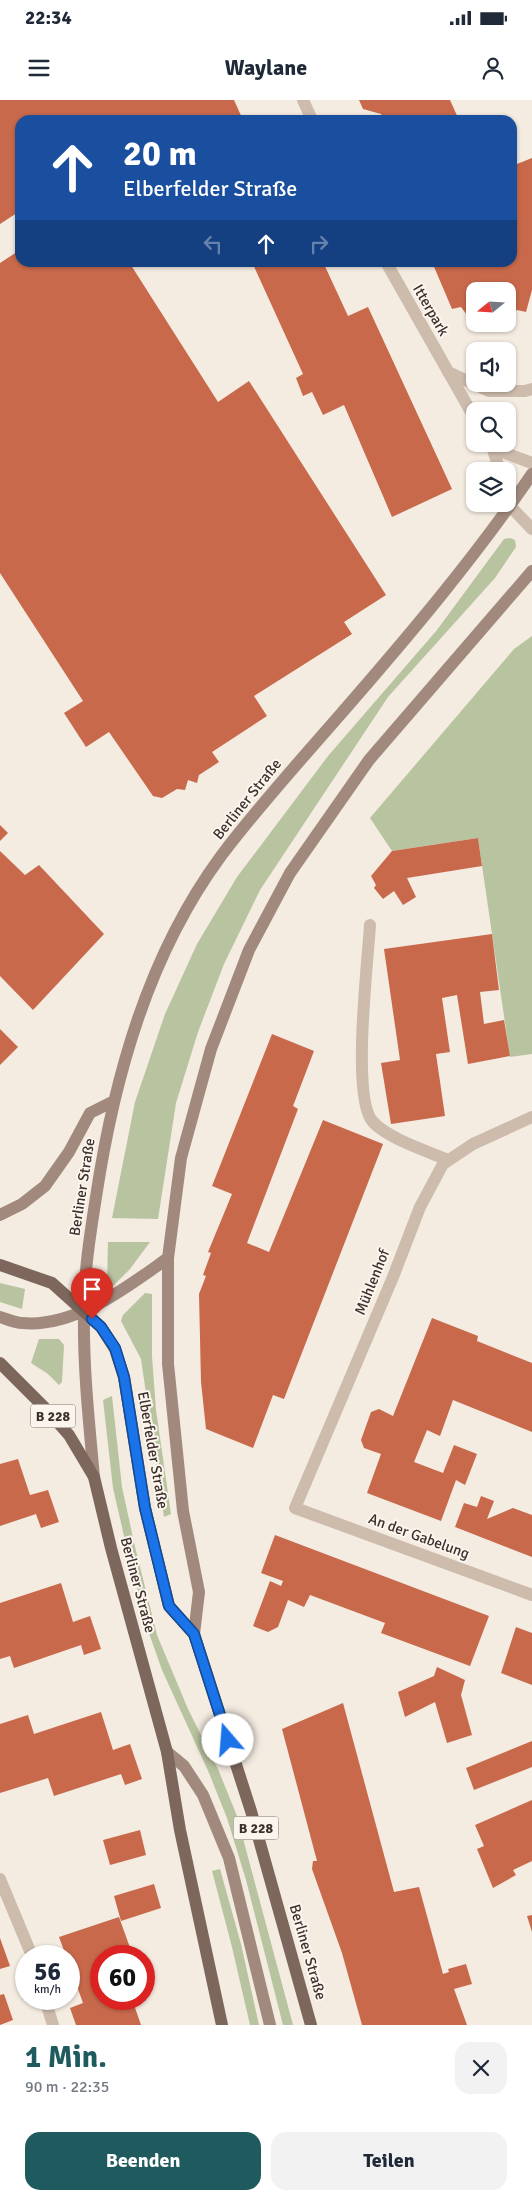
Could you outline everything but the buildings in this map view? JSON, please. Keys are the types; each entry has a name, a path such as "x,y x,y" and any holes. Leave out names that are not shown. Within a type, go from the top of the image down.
{"main road":[{"name":"Berliner Straße","path":"516,493 532,474"},
{"name":"Berliner Straße","path":"222,2025 180,1830 167,1752 111,1548 94,1477 85,1380 84,1311 86,1267 102,1155 124,1061 177,925 220,858 289,772 450,585 495,529 504,512"},
{"name":"Berliner Straße","path":"311,2025 251,1811 194,1634 199,1592 183,1511 168,1364 168,1258 181,1158 211,1049 249,950 290,872 369,760 532,571"},
{"path":"0,1215 22,1204 45,1186 69,1152 90,1113 114,1101"},
{"path":"0,1317 21,1324 49,1322 84,1311 113,1297 168,1258"},
{"name":"Elberfelder Straße","path":"0,1265 52,1282 101,1327 115,1348 124,1377 145,1508 169,1606 194,1634"},
{"name":"B 228","path":"0,1364 47,1410 69,1435 94,1477"},
{"path":"167,1752 184,1766 203,1795 229,1858 256,1959 270,2025"}],"street":[{"path":"303,100 310,115"},
{"name":"Itterpark","path":"389,267 466,403"},
{"path":"448,372 489,391 525,391 532,389"},
{"path":"506,452 532,463"},
{"path":"516,509 532,528"},
{"path":"370,925 361,1064 366,1108 369,1116 380,1129 448,1160"},
{"name":"Mühlenhof","path":"295,1508 393,1277 420,1207 443,1164 473,1144 532,1117"},
{"name":"An der Gabelung","path":"295,1508 532,1595"},
{"path":"0,1879 27,1945"},
{"path":"48,2010 53,2025"}],"green space":[{"path":"510,538 515,540 516,547 495,578 388,697 260,890 224,964 198,1032 176,1103 158,1219 112,1218 135,1102 165,1014 197,944 237,877 328,756 437,630 504,539"},
{"path":"532,636 532,1054 510,1057 478,838 392,851 370,818 514,649"},
{"path":"108,1242 150,1242 130,1269 113,1286 107,1283"},
{"path":"0,1283 25,1289 22,1309 0,1302"},
{"path":"145,1293 152,1294 152,1356 156,1410 171,1514 164,1517 141,1359 121,1321 123,1315"},
{"path":"39,1339 59,1339 64,1345 62,1382 59,1385 48,1374 31,1363"},
{"path":"112,1396 122,1487 157,1635 188,1709 218,1769 237,1816 293,2025 283,2025 246,1880 227,1818 209,1773 162,1670 150,1636 113,1488 103,1400"},
{"path":"220,1869 241,1944 259,2025 250,2025 212,1871"}],"route":[{"path":"92,1319 101,1327 115,1348 124,1377 145,1508 169,1606 194,1634 228,1740"}]}
